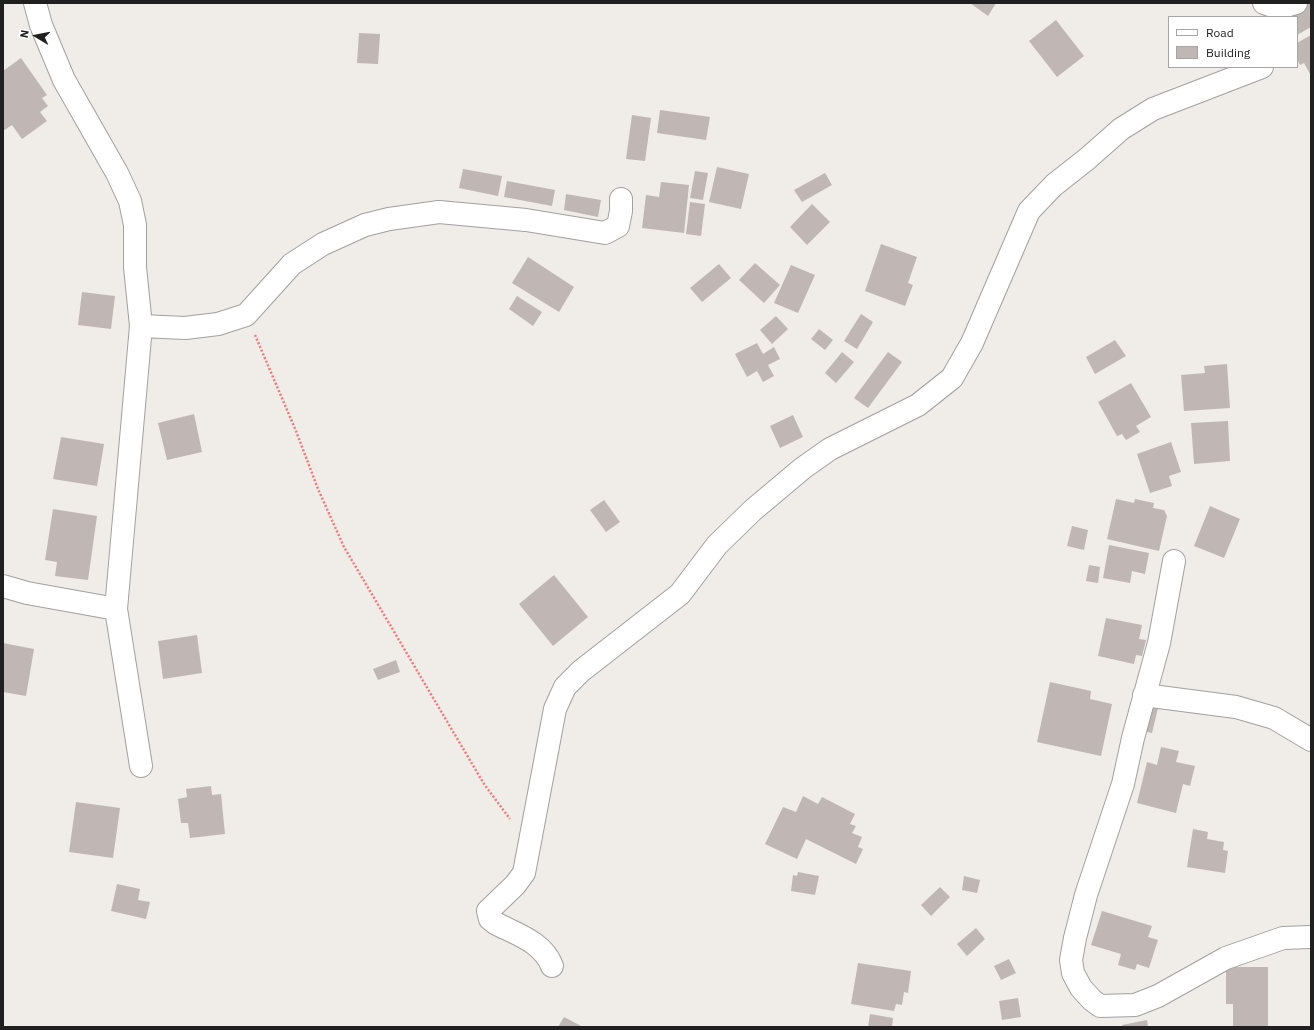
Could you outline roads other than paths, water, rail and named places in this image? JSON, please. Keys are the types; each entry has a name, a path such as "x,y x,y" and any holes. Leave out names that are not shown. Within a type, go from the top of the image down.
{"street":[{"path":"35,3 41,25 64,80 117,173 130,201 135,226 135,267 141,326 116,609 141,766"},
{"path":"552,966 548,957 539,946 495,922 490,918 488,911 515,885 524,872 530,847 553,716 565,687 581,671 680,594 717,545 753,510 803,468 830,449 918,405 952,378 972,343 1029,211 1054,184 1087,159 1121,129 1153,109 1259,68"},
{"path":"141,326 185,328 218,324 246,315 292,264 323,244 365,224 439,212 526,220 605,233 618,226 621,210 621,199"},
{"path":"1174,561 1159,643 1144,695 1123,784 1088,888 1075,938 1071,960 1074,973 1081,988 1100,1006 1135,1005 1158,996 1226,958 1283,938 1311,937"},
{"path":"3,586 27,593 116,609"},
{"path":"1144,695 1236,707 1274,718 1311,740"}]}
